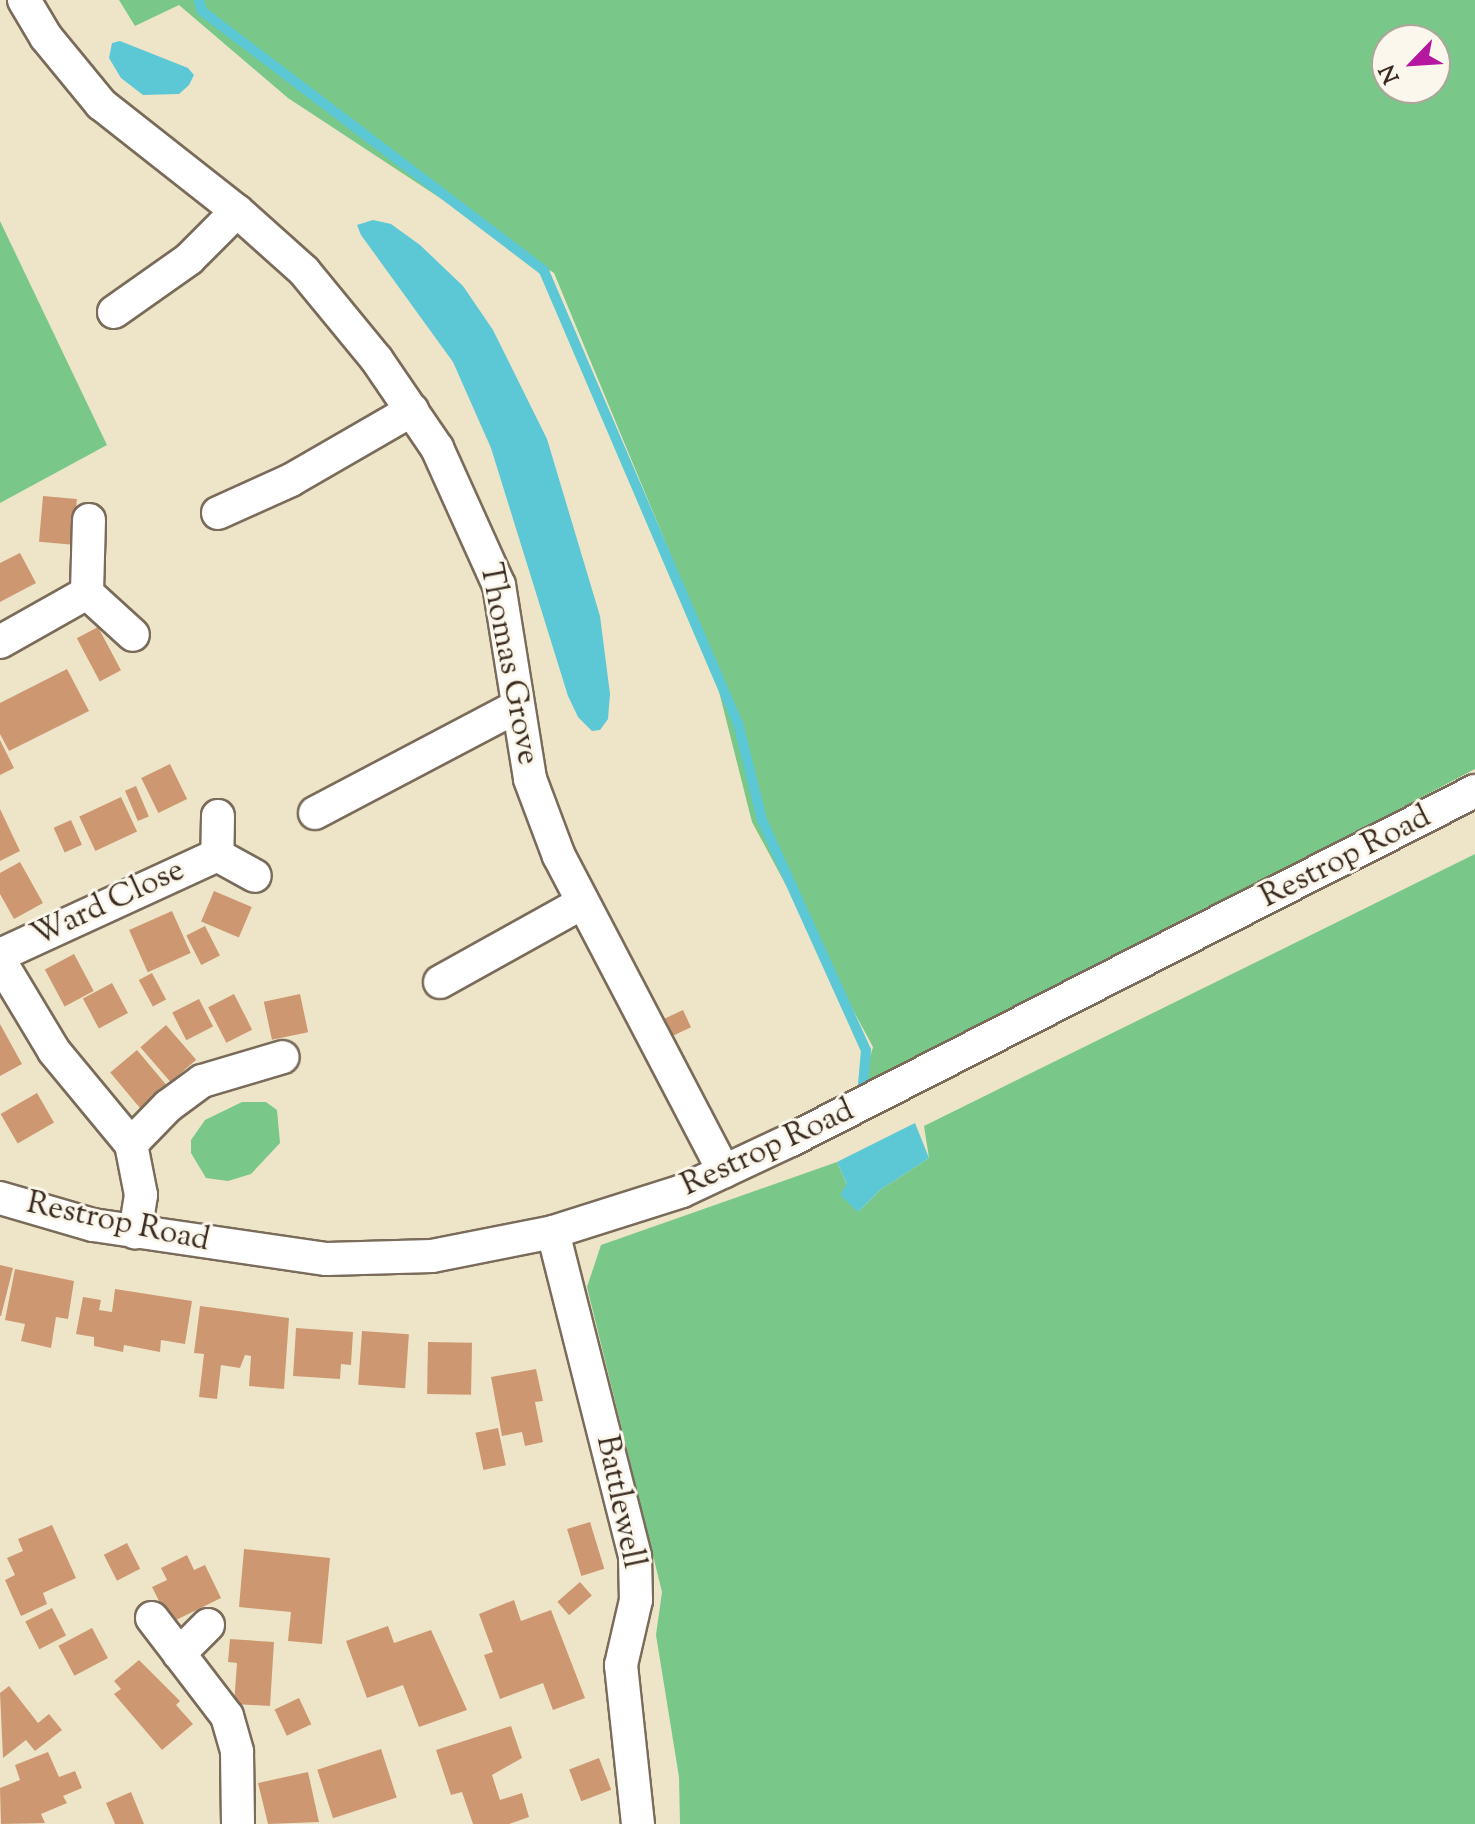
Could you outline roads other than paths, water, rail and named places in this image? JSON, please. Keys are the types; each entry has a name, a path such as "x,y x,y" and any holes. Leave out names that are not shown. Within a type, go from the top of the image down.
{"street":[{"name":"Thomas Grove","path":"24,0 101,104 237,211 304,271 412,410 437,448 499,585 514,708 530,779 582,903 724,1171"},
{"path":"114,312 189,259 237,211"},
{"path":"218,513 291,480 412,410"},
{"path":"89,520 87,593 133,635"},
{"path":"0,642 87,593"},
{"path":"315,813 514,708"},
{"name":"Restrop Road","path":"0,1198 135,1233 327,1259 383,1260 432,1256 553,1232 682,1191 724,1171 1475,791"},
{"name":"Ward Close","path":"217,855 218,816"},
{"name":"Ward Close","path":"217,855 255,876"},
{"name":"Ward Close","path":"135,1233 141,1195 131,1144 54,1051 0,958 217,855"},
{"path":"440,982 582,903"},
{"path":"131,1144 168,1106 202,1081 283,1057"},
{"name":"Battlewell","path":"553,1232 635,1557 636,1600 621,1665 638,1824"},
{"path":"152,1618 218,1702 233,1732 238,1824"},
{"path":"179,1654 208,1625"}],"water":[{"path":"120,41 188,68 194,75 189,85 179,94 143,95 121,78 109,58 112,43"},
{"path":"373,220 391,224 420,245 463,286 493,330 547,439 600,616 610,694 608,719 600,730 592,731 578,717 568,696 491,448 453,362 361,235 357,225"},
{"path":"915,1123 929,1158 880,1190 858,1212 840,1195 847,1184 837,1162"}],"waterway":[{"path":"199,0 202,11 544,271 738,723 762,820 866,1050 862,1096"}]}
